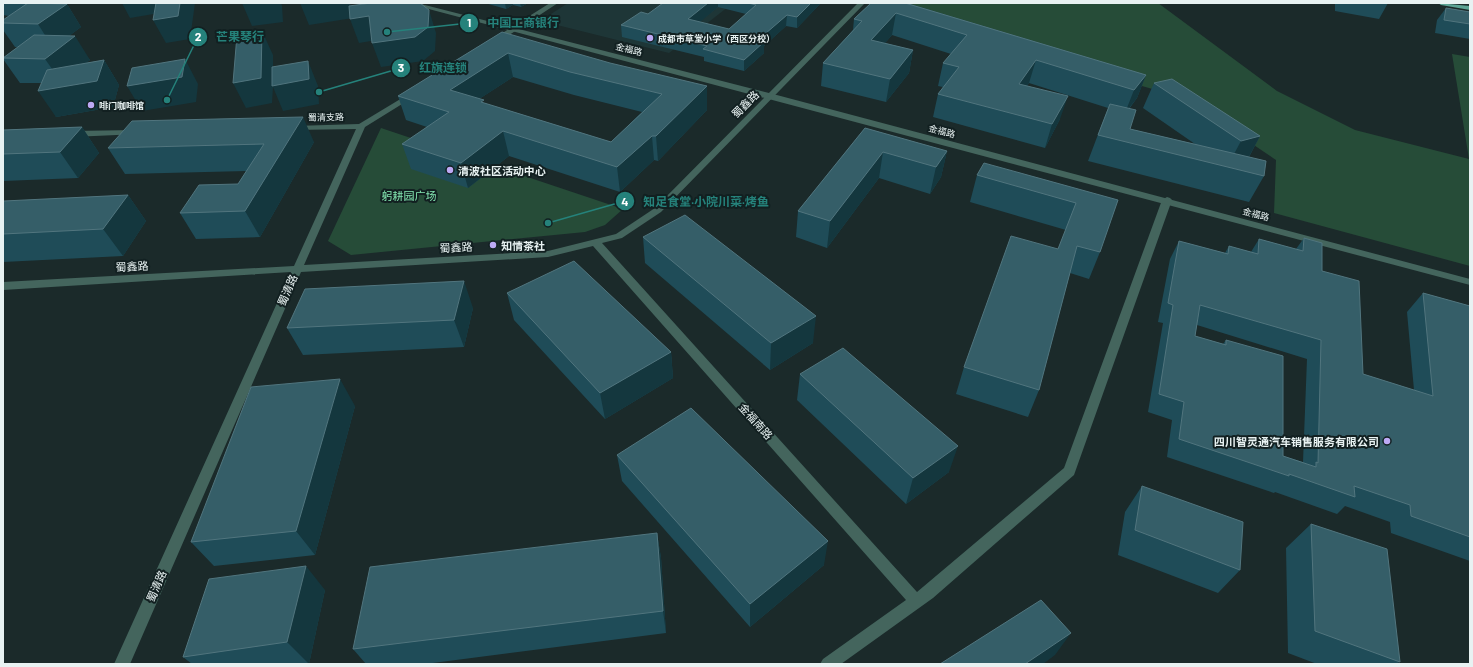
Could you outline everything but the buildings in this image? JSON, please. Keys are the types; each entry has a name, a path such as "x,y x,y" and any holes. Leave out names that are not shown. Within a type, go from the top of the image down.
{"main road":[{"path":"1440,3 1470,8"},
{"path":"1464,3 1470,4"}],"street":[{"name":"金福路","path":"409,3 1167,200 1470,282"},
{"path":"486,46 555,3"},
{"name":"蜀鑫路","path":"3,286 548,254 619,236 658,210 862,3"},
{"path":"361,126 420,88"},
{"name":"蜀清支路","path":"281,128 361,126"},
{"name":"蜀清路","path":"122,664 296,268 361,126"},
{"path":"67,134 146,132"},
{"path":"828,664 916,600 928,593 1069,471 1167,200"},
{"name":"金福南路","path":"595,242 916,600"}],"shaded area":[{"name":"成都市草堂小学（西区分校）","path":"568,3 733,3 669,53 553,24 551,14"}],"green space":[{"path":"878,3 1158,3 1277,91 1355,130 1469,159 1452,54 1470,57 1470,266 1274,213 1276,160 1184,98 872,9"},
{"name":"躬耕园广场","path":"381,128 623,209 605,225 585,232 351,255 328,241"}],"place":[{"name":"中国工商银行","path":"387,32"},
{"name":"成都市草堂小学（西区分校）","path":"650,38"},
{"name":"红旗连锁","path":"319,92"},
{"name":"芒果琴行","path":"167,100"},
{"name":"啡门咖啡馆","path":"91,105"},
{"name":"清波社区活动中心","path":"450,170"},
{"name":"知足食堂·小院川菜·烤鱼","path":"548,223"},
{"name":"知情茶社","path":"493,245"},
{"name":"四川智灵通汽车销售服务有限公司","path":"1387,441"}]}
